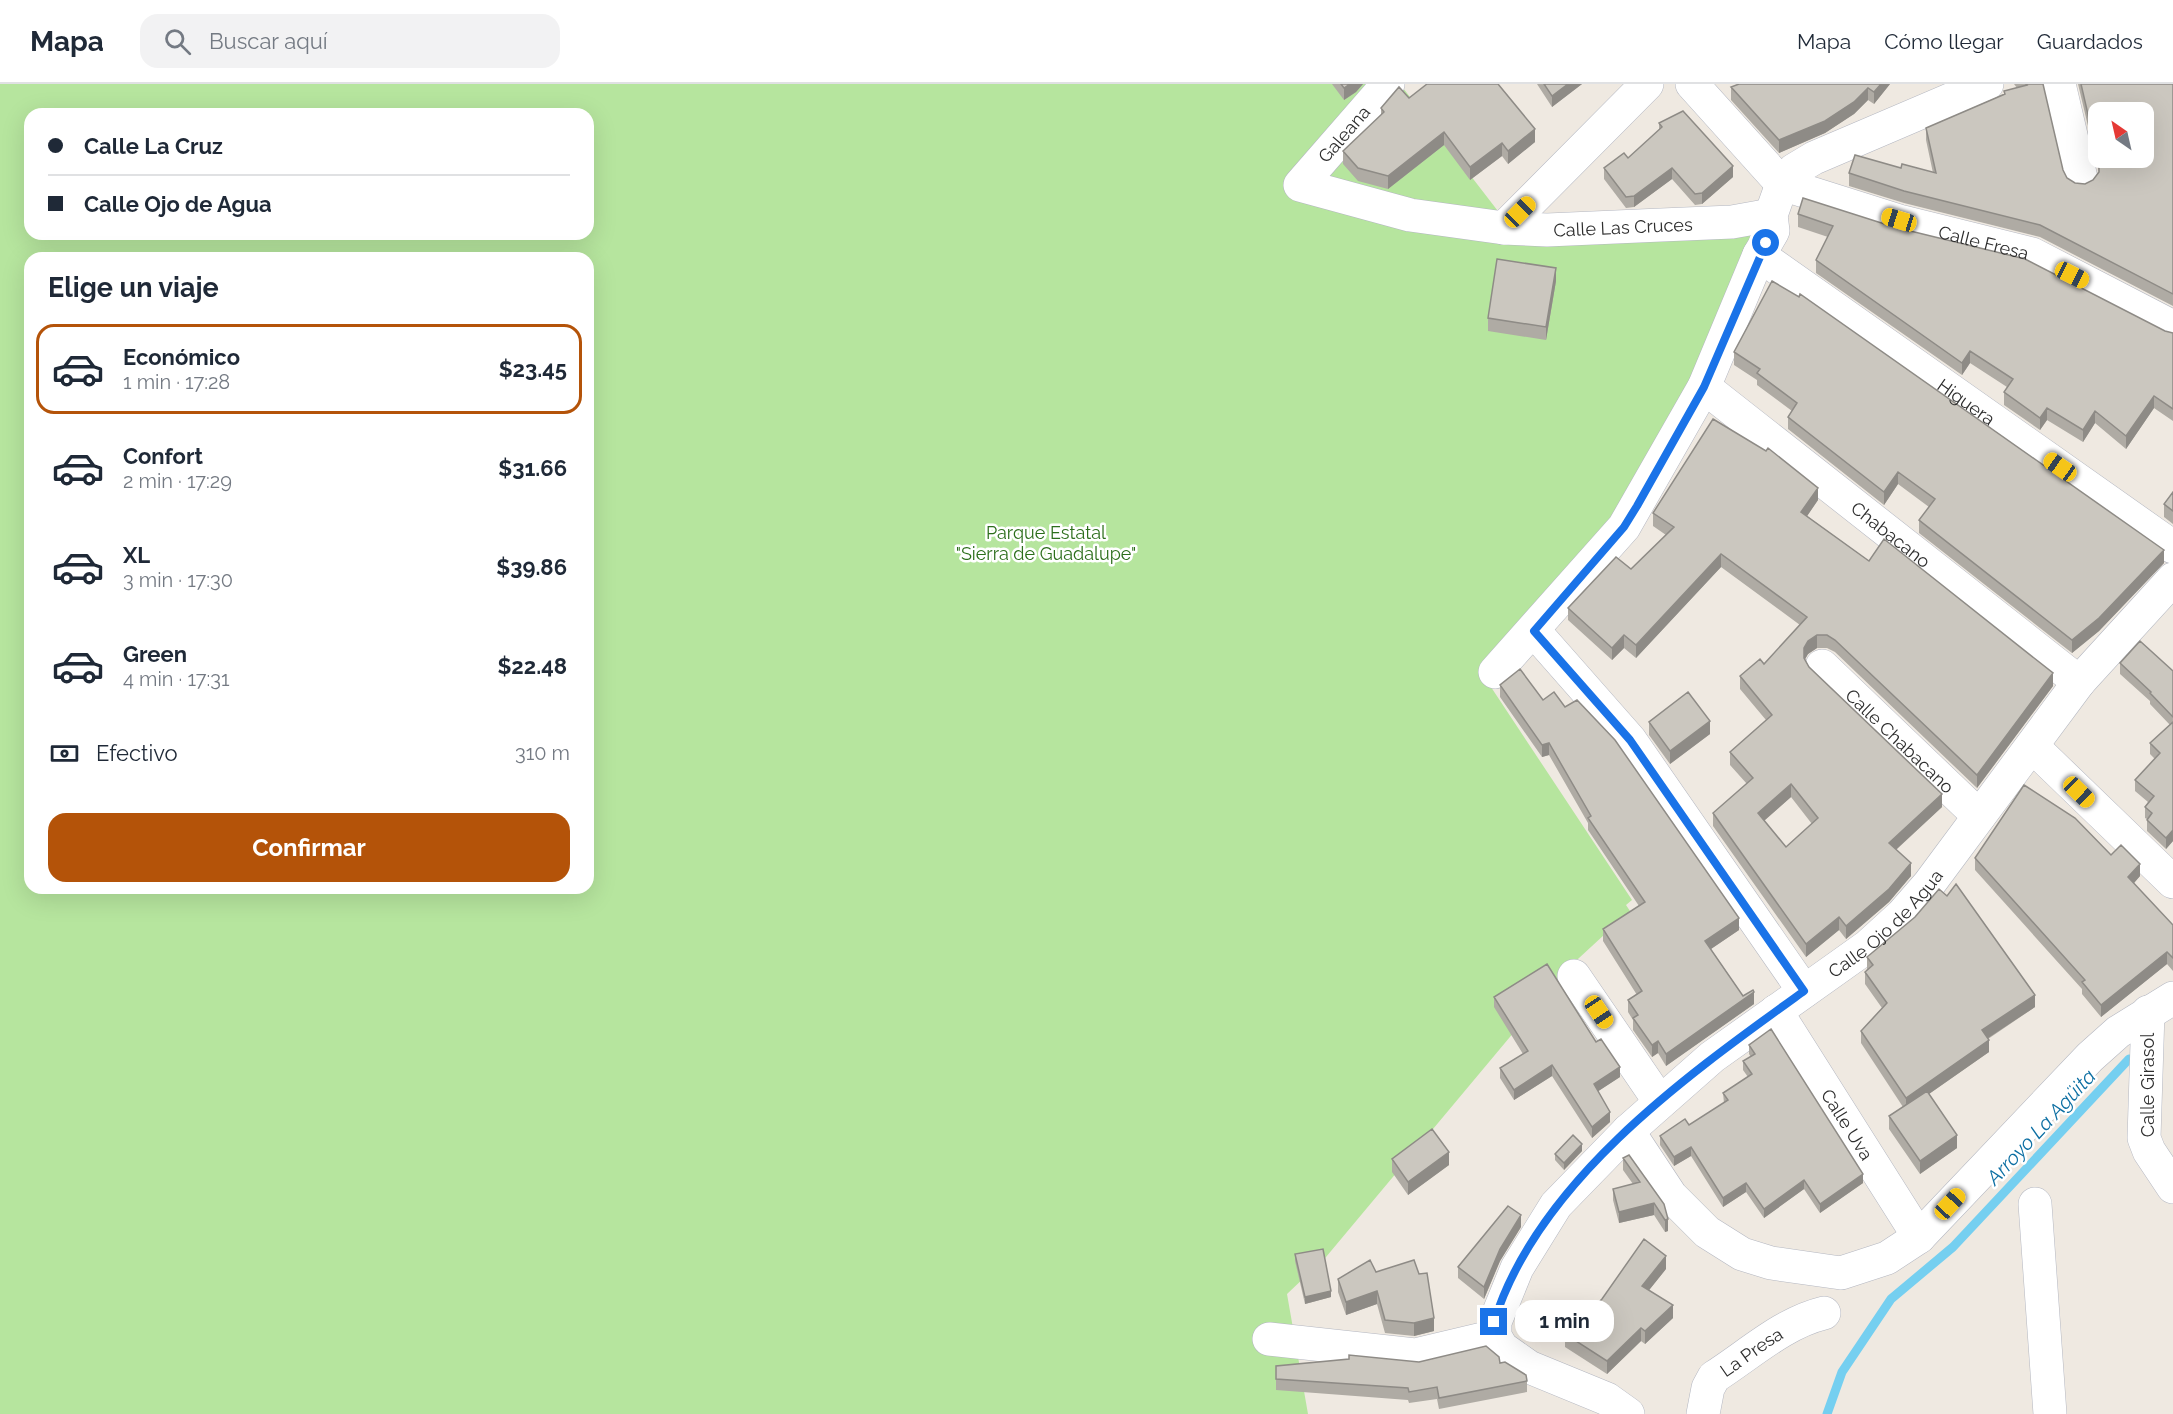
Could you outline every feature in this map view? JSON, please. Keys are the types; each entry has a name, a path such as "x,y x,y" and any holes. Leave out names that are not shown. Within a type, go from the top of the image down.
{"street":[{"name":"Galeana","path":"1300,184 1388,84"},
{"path":"1504,228 1647,84"},
{"path":"1692,84 1782,184"},
{"path":"2059,84 2081,178"},
{"path":"1496,672 1624,527 1704,387 1759,255 1773,231 1771,215 1782,184 1794,170 1814,158 1984,85"},
{"name":"Calle Las Cruces","path":"1300,184 1410,215 1504,228 1547,230 1732,222 1771,215"},
{"name":"Calle Fresa","path":"1782,184 1899,220 2032,254 2173,327"},
{"name":"Higuera","path":"1759,255 2173,547"},
{"name":"Chabacano","path":"1704,387 2079,682"},
{"name":"Calle Ojo de Agua","path":"1496,1336 1494,1322 1500,1305 1517,1268 1556,1205 1628,1131 1712,1057 1868,946 1902,915 2079,682 2173,580"},
{"path":"1534,631 1630,740 1804,991"},
{"name":"Calle Chabacano","path":"1822,666 1979,816"},
{"path":"2032,746 2173,882"},
{"path":"1574,976 1660,1102"},
{"path":"1628,1131 1671,1196 1707,1232 1742,1254 1771,1263 1841,1274 1887,1258 1919,1237 2090,1057 2118,1032 2161,1005"},
{"name":"Calle Girasol","path":"2161,1005 2144,1138 2149,1151 2173,1187"},
{"name":"Calle Uva","path":"1776,1011 1919,1237"},
{"path":"2036,1204 2050,1414"},
{"name":"La Presa","path":"1703,1414 1708,1388 1714,1377 1792,1325 1806,1317 1824,1313"},
{"path":"1269,1339 1415,1355 1496,1336 1502,1348 1521,1362 1607,1399 1628,1414"}],"green space":[{"name":"Parque Estatal \"Sierra de Guadalupe\"","path":"0,84 1400,84 1521,241 1754,227 1722,334 1630,508 1485,678 1632,900 1626,905 1630,911 1566,970 1326,1257 1287,1294 1308,1414 0,1414"}],"building":[{"path":"1427,84 1498,84 1535,129 1508,151 1502,143 1470,167 1444,132 1388,176 1358,168 1343,151 1384,112 1381,108 1399,87 1409,98"},
{"path":"1544,84 1568,84 1552,96"},
{"path":"1739,84 1881,84 1874,92 1868,88 1854,102 1825,121 1779,140 1731,87"},
{"path":"2026,84 2043,84 2063,170 2067,178 2075,183 2085,184 2093,180 2099,168 2154,168 2154,102 2088,102 2088,114 2081,84 2173,84 2173,294 2040,225 1904,191 1849,173 1855,155 1901,168 1902,164 1936,173 1926,128 2005,94 2004,91"},
{"path":"1683,111 1733,166 1702,193 1695,194 1672,168 1634,196 1626,197 1604,168 1624,153 1628,158 1662,127 1659,123"},
{"path":"1803,198 1894,227 2025,259 2173,333 2173,409 2154,396 2126,436 2095,411 2083,430 2047,408 2040,418 2004,392 2013,379 1970,351 1962,363 1816,260 1833,226 1798,214"},
{"path":"1497,259 1556,268 1546,327 1488,318"},
{"path":"1772,281 1799,297 1800,294 2164,550 2099,618 2072,640 1919,520 1935,499 1898,472 1884,492 1788,417 1797,403 1757,373 1760,369 1734,352"},
{"path":"1713,419 1766,451 1768,448 1818,488 1801,512 1869,561 1884,539 2053,673 1977,775 1835,640 1827,635 1817,635 1808,641 1804,648 1804,658 1809,667 1942,794 1889,843 1911,863 1889,889 1846,926 1839,917 1806,944 1713,813 1753,778 1730,752 1772,715 1740,676 1760,659 1764,664 1807,617 1721,554 1636,645 1624,635 1612,648 1568,608 1616,557 1631,569 1674,527 1653,513","holes":["1791,784 1818,818 1786,847 1758,813"]},
{"path":"2173,492 2173,511 2164,504"},
{"path":"2140,641 2173,671 2173,717 2151,692 2120,663"},
{"path":"1520,669 1543,700 1554,692 1565,707 1577,700 1615,740 1739,918 1705,941 1743,996 1753,990 1754,992 1666,1054 1658,1041 1652,1045 1633,1018 1638,1015 1628,1000 1642,991 1603,929 1645,902 1588,818 1591,816 1549,743 1542,745 1500,685"},
{"path":"1688,692 1710,721 1670,751 1649,722"},
{"path":"2173,722 2173,830 2166,838 2147,820 2152,813 2145,807 2154,796 2135,780 2160,753 2150,743"},
{"path":"2024,785 2075,818 2111,855 2121,845 2140,864 2128,877 2173,925 2173,958 2167,952 2101,1005 2082,982 2085,980 1975,858"},
{"path":"1956,884 2035,995 1982,1030 1989,1040 1906,1098 1861,1031 1887,1003 1865,972 1873,965 1867,957 1915,917 1939,889 1947,896"},
{"path":"1547,964 1596,1042 1601,1039 1620,1067 1594,1084 1610,1112 1592,1127 1552,1065 1514,1090 1500,1068 1528,1051 1494,997"},
{"path":"1771,1029 1863,1174 1820,1204 1804,1180 1764,1209 1746,1183 1723,1198 1691,1147 1674,1157 1660,1136 1685,1119 1689,1125 1728,1100 1723,1093 1752,1074 1743,1061 1755,1054 1749,1045"},
{"path":"1927,1091 1957,1135 1920,1161 1889,1116"},
{"path":"1432,1129 1449,1152 1408,1182 1392,1159"},
{"path":"1573,1135 1582,1144 1564,1163 1555,1154"},
{"path":"1629,1155 1664,1204 1668,1219 1665,1220 1654,1203 1619,1212 1613,1189 1640,1182 1623,1158"},
{"path":"1508,1206 1521,1215 1500,1249 1484,1287 1458,1267"},
{"path":"1644,1239 1666,1256 1642,1286 1673,1305 1645,1331 1641,1328 1607,1361 1565,1334 1602,1299"},
{"path":"1323,1249 1331,1291 1305,1297 1295,1254"},
{"path":"1370,1260 1376,1272 1414,1260 1419,1274 1427,1273 1434,1318 1414,1323 1385,1320 1377,1291 1346,1302 1338,1279"},
{"path":"1486,1346 1499,1357 1500,1363 1505,1362 1526,1375 1527,1381 1439,1398 1437,1387 1409,1392 1408,1388 1276,1379 1276,1366 1349,1359 1349,1355 1419,1362"}],"waterway":[{"name":"Arroyo La Agüita","path":"1827,1414 1842,1372 1891,1299 1953,1247 2129,1059"}],"route":[{"path":"1494,1322 1517,1268 1556,1205 1580,1178 1628,1131 1712,1057 1804,991 1630,740 1534,631 1624,527 1637,506 1704,387 1766,243"}]}
